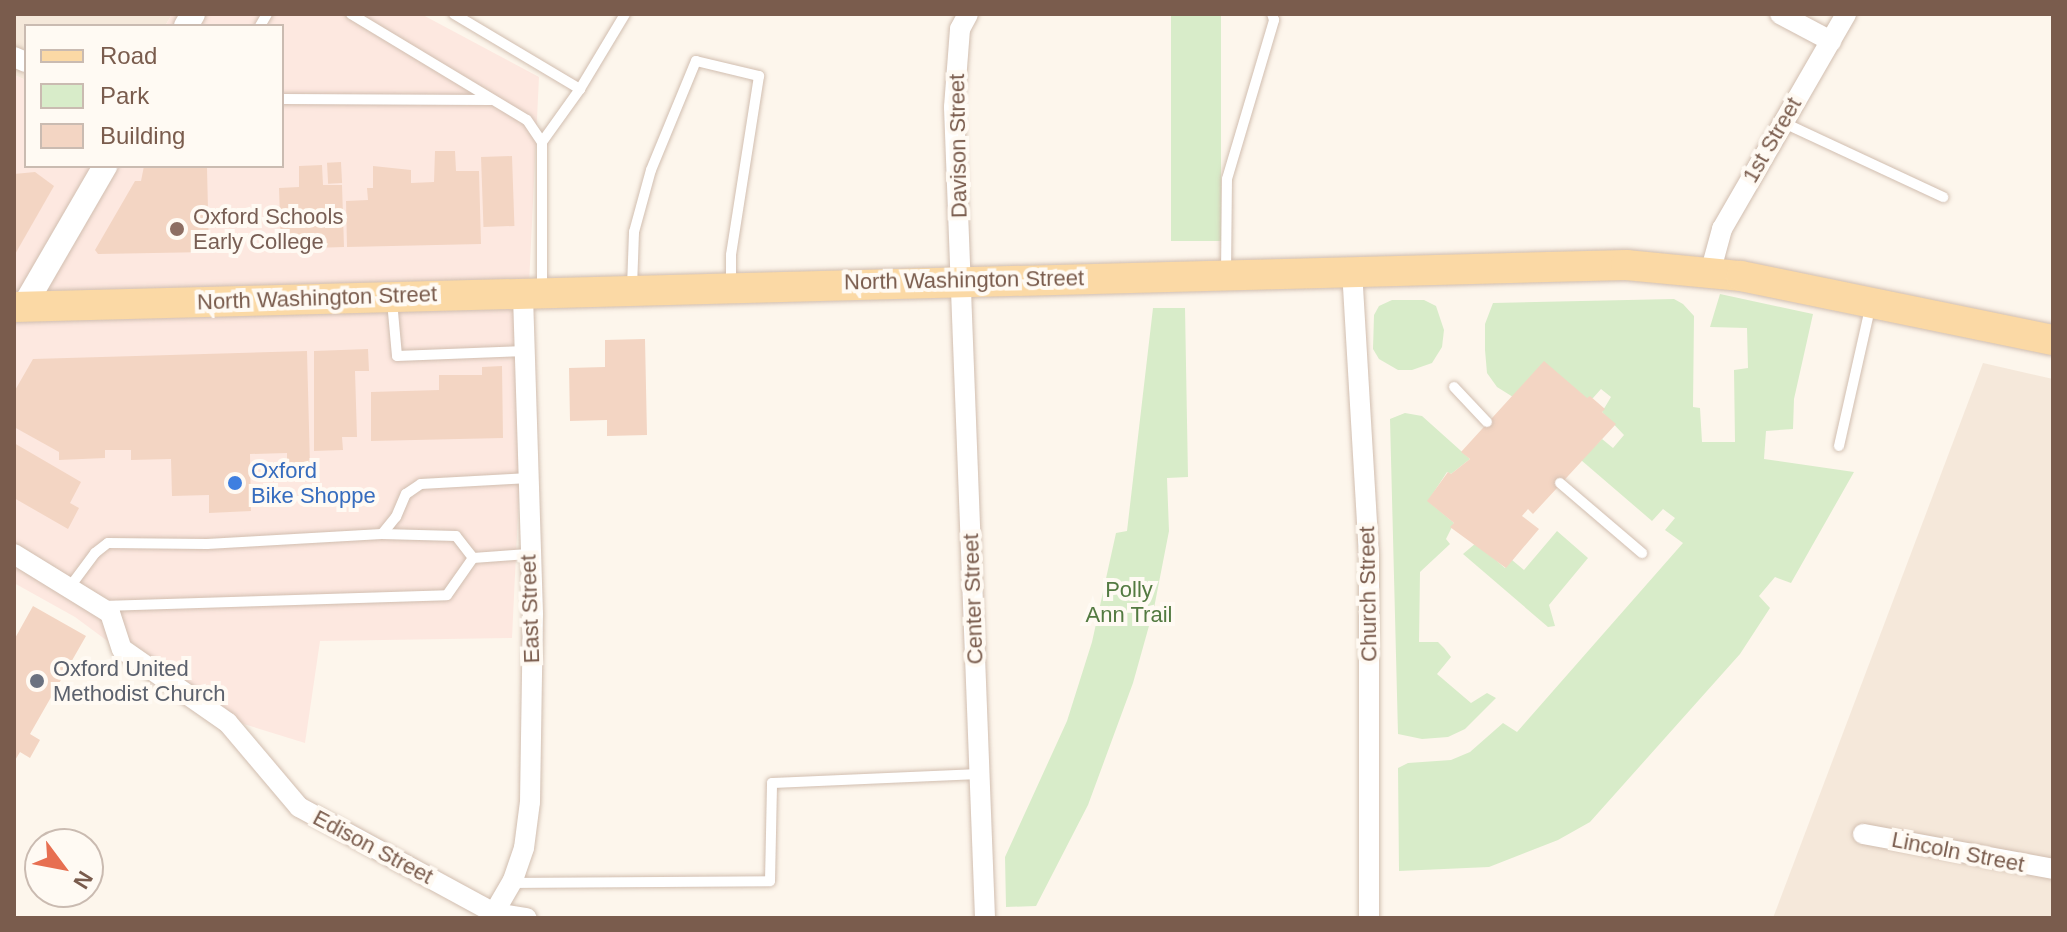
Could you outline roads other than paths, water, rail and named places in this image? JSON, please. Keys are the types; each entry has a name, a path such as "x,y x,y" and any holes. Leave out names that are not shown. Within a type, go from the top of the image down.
{"main road":[{"name":"North Washington Street","path":"19,306 962,279 1626,265 1710,273 2053,340"}],"street":[{"name":"Davison Street","path":"962,279 954,107 960,29 968,14"},
{"path":"1780,14 1831,41"},
{"name":"1st Street","path":"1710,273 1722,229 1846,14"},
{"path":"19,306 104,168"},
{"name":"Church Street","path":"1352,270 1369,555 1369,918"},
{"name":"Center Street","path":"962,279 985,918"},
{"name":"East Street","path":"495,916 524,848 530,802 533,614 528,554 525,351 532,292"},
{"name":"Edison Street","path":"14,554 110,613 122,649 228,723 299,807 495,916 527,918"},
{"name":"Lincoln Street","path":"1863,834 2053,869"}],"lane":[{"path":"351,14 527,120 542,142"},
{"path":"454,14 580,89"},
{"path":"532,292 542,142 580,89 625,14"},
{"path":"1226,273 1227,179 1274,20 1272,14"},
{"path":"632,289 634,232 651,170 696,61 759,76 731,255 731,286"},
{"path":"284,99 493,100"},
{"path":"1782,122 1943,197"},
{"path":"391,296 397,356 525,351"},
{"path":"1839,446 1886,305"},
{"path":"1454,387 1487,422"},
{"path":"382,534 396,517 406,494 421,484 529,478"},
{"path":"1560,483 1642,553"},
{"path":"69,588 95,553 108,543 207,544 382,534 456,536 473,558"},
{"path":"473,558 528,554"},
{"path":"98,606 447,595 473,558"},
{"path":"511,883 770,881 772,783 980,774"}],"place":[{"name":"Oxford Schools Early College","path":"177,229"},
{"name":"Oxford Bike Shoppe","path":"235,483"},
{"name":"Oxford United Methodist Church","path":"37,681"}],"park label":[{"name":"Polly Ann Trail","path":"1129,602"}]}
